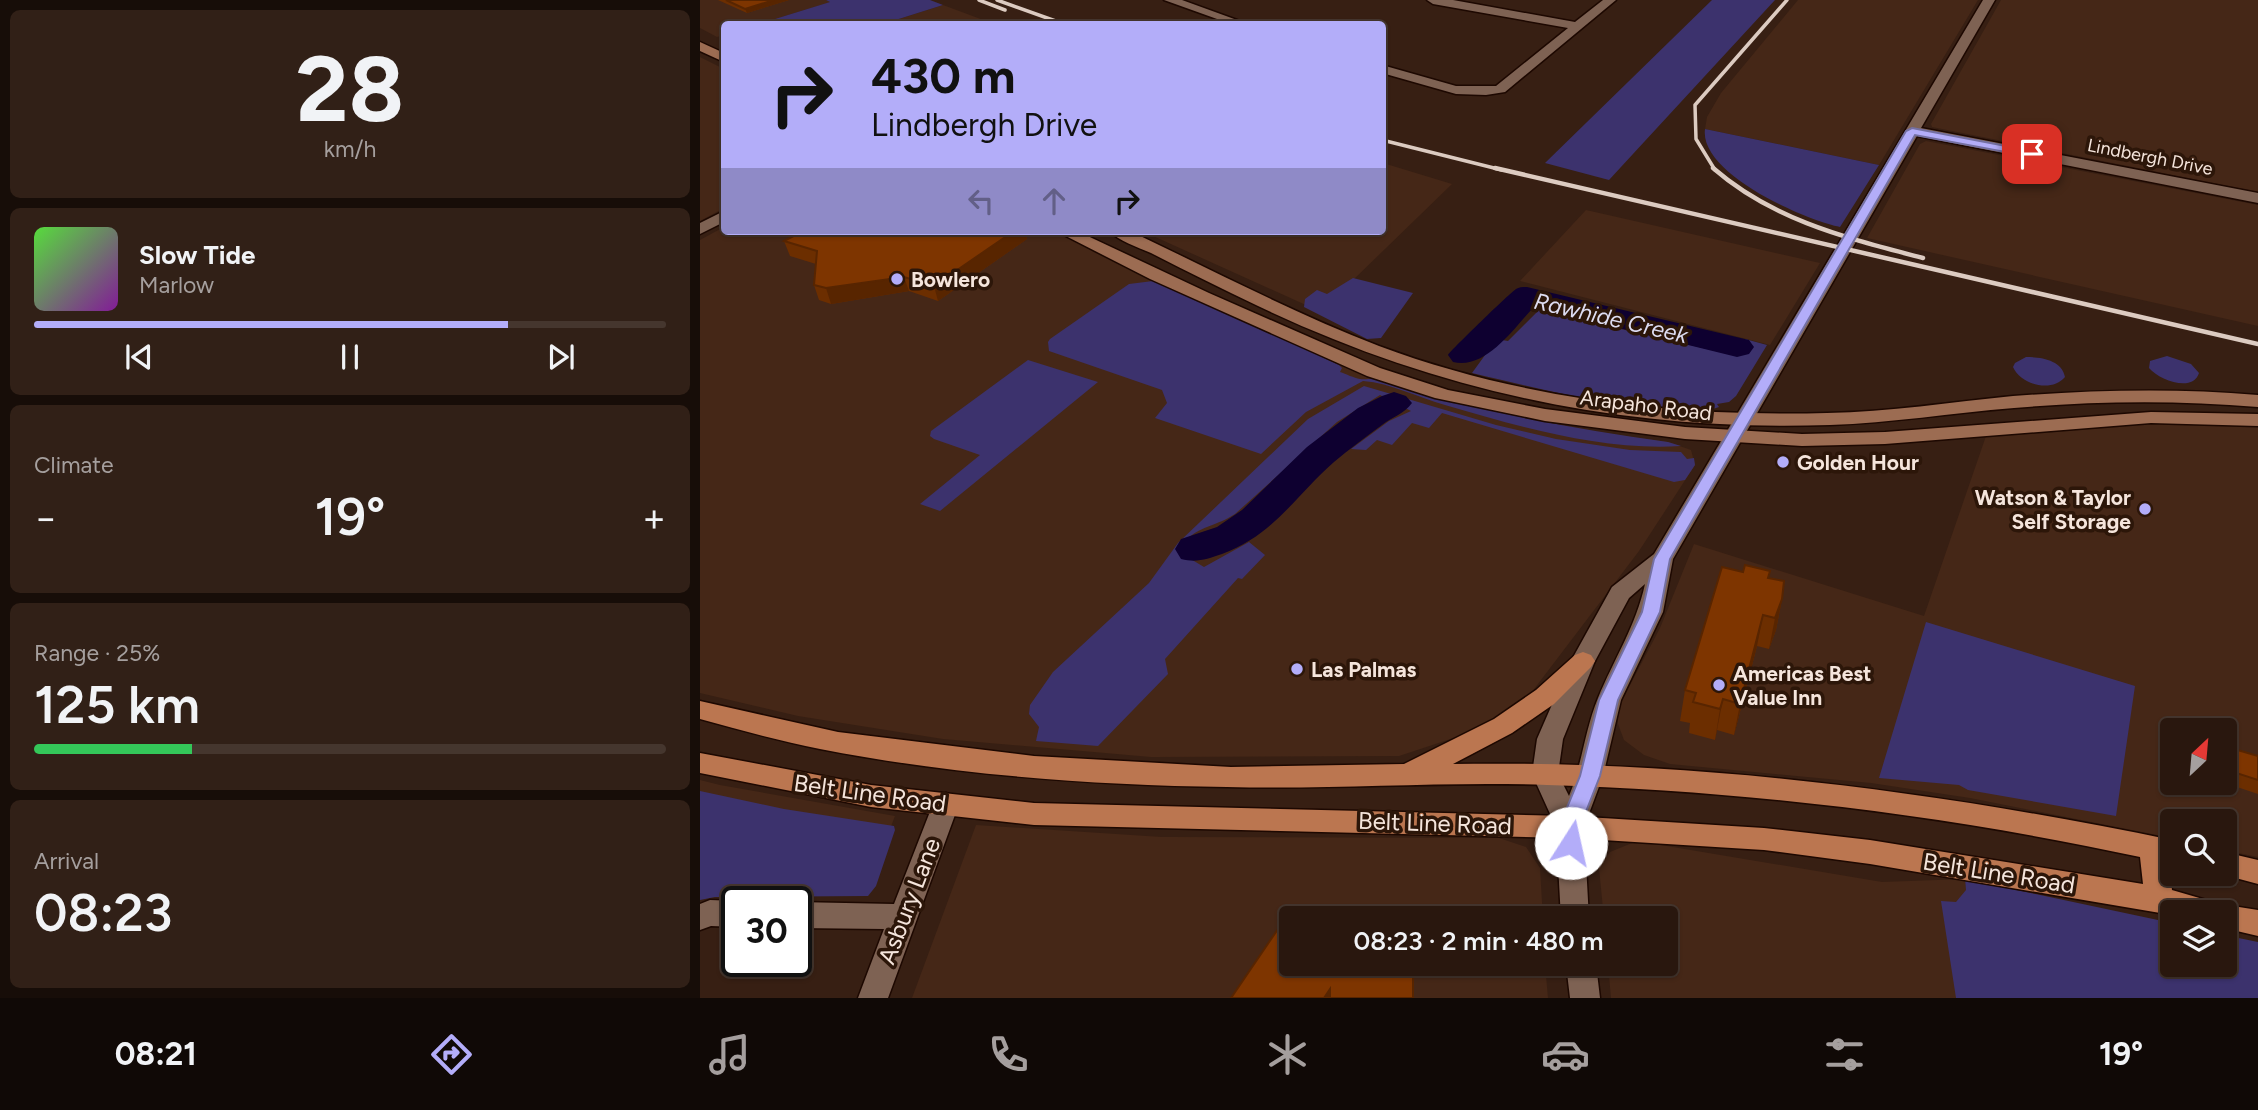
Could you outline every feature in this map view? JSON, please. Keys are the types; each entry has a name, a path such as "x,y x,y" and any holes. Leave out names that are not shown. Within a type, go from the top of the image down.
{"main road":[{"path":"700,47 721,57"},
{"name":"Arapaho Road","path":"1072,235 1217,303 1393,379 1467,400 1553,417 1733,438 1787,440 1909,437 2076,420 2171,416 2258,420"},
{"name":"Arapaho Road","path":"1126,235 1376,351 1450,374 1573,402 1745,419 1827,419 2098,396 2258,401"},
{"path":"2157,396 2171,416"},
{"path":"1410,774 1503,726 1545,697 1583,661"},
{"name":"Belt Line Road","path":"700,710 836,742 1019,765 1230,777 1545,774 1774,789 1872,800 2064,828 2160,850"},
{"name":"Belt Line Road","path":"700,763 798,784 1034,814 1570,827 1764,839 1870,852 2158,900"},
{"path":"2237,867 2258,872"},
{"path":"2158,900 2160,875"},
{"path":"2237,918 2258,923"}],"street":[{"path":"1170,0 1233,21"},
{"path":"1433,0 1578,26"},
{"path":"1386,70 1470,92 1486,93 1500,89 1610,0"},
{"path":"1570,827 1590,776 1609,700 1651,612 1662,559 1989,0"},
{"name":"Lindbergh Drive","path":"1912,131 2258,198"},
{"path":"700,229 721,218"},
{"path":"1574,906 1570,827 1545,774 1550,738 1583,661 1620,593 1662,559"},
{"name":"Asbury Lane","path":"873,998 946,804"},
{"path":"700,917 710,913 721,913"},
{"path":"812,915 902,917"},
{"path":"1582,976 1585,998"}],"shaded area":[{"path":"700,0 831,2 769,21 721,21 721,36 717,37 700,28"},
{"path":"826,0 930,0 943,5 892,21 769,21 830,2"},
{"path":"1712,0 1775,0 1609,180 1545,163"},
{"path":"1798,0 1978,0 1879,165 1705,129 1707,117 1721,93"},
{"path":"2001,0 2258,0 2258,192 1932,127 1931,124"},
{"path":"943,5 986,21 892,21"},
{"path":"700,57 721,68 721,210 700,221"},
{"path":"1705,129 1879,165 1840,227 1780,205 1736,177 1718,162 1708,146"},
{"path":"1926,141 2258,205 2258,326 1867,238 1920,144"},
{"path":"1386,164 1452,184 1351,282 1308,306 1151,235 1386,235"},
{"path":"1586,210 1820,263 1770,345 1520,281"},
{"path":"721,229 721,235 1065,235 1336,363 1416,392 1494,413 1567,428 1668,442 1691,450 1695,465 1639,551 1525,701 1493,725 1399,756 1151,757 943,739 798,716 700,693 700,240"},
{"path":"1353,278 1413,293 1381,338 1367,339 1304,307 1305,299 1317,290 1327,294"},
{"path":"1153,281 1178,289 1339,365 1342,368 1340,372 1355,378 1378,379 1452,401 1523,417 1681,446 1622,445 1562,436 1363,381 1306,412 1261,454 1155,418 1167,403 1162,390 1049,351 1050,339 1129,284"},
{"path":"1539,310 1733,355 1745,339 1767,345 1736,396 1729,402 1717,404 1719,407 1713,409 1653,408 1622,404 1472,373 1488,351 1502,340 1508,341"},
{"path":"2167,356 2191,364 2199,373 2196,379 2176,382 2160,377 2149,368 2150,361"},
{"path":"2026,357 2055,363 2065,377 2053,385 2030,382 2013,367"},
{"path":"1028,360 1098,382 940,511 920,504 980,455 934,439 930,436 931,431"},
{"path":"1364,386 1496,425 1556,439 1630,450 1681,452 1687,459 1694,458 1695,465 1685,480 1674,482 1442,413 1429,428 1412,423 1392,445 1377,440 1366,450 1351,449 1389,421 1411,411 1380,395 1337,422 1235,514 1196,533 1184,542 1189,558 1204,567 1249,542 1265,555 1242,579 1238,578 1165,659 1168,674 1098,746 1036,741 1039,727 1029,714 1030,705 1053,672 1149,583 1178,543 1308,419"},
{"path":"2125,423 2258,425 2258,857 2237,853 2237,809 2160,809 2160,836 1970,798 1871,783 1670,764 1644,755 1624,740 1618,724 1618,708 1660,628 1694,544 1924,616 1986,436"},
{"path":"1926,622 2135,686 2116,816 1968,790 1959,785 1879,778"},
{"path":"700,780 895,816 872,876 700,884"},
{"path":"700,791 784,809 894,826 895,830 876,886 868,896 812,896 812,886 721,886 721,897 700,900"},
{"path":"976,825 1162,837 1499,838 1526,847 1540,868 1542,906 1279,906 1279,976 1546,976 1548,998 912,998"},
{"path":"1637,841 1882,882 1965,879 1979,998 1611,998 1609,976 1678,976 1678,906 1603,906 1599,868 1610,852"},
{"path":"1965,879 2160,920 2160,977 2237,977 2237,938 2258,942 2258,998 1956,998 1941,901 1956,902 1966,890"}],"building":[{"path":"726,0 774,0 745,9"},
{"name":"Bowlero","path":"795,235 1008,235 934,286 904,277 826,288 814,285 817,251 784,241"},
{"name":"Americas Best Value Inn","path":"1745,565 1770,571 1768,578 1784,581 1782,599 1775,618 1763,615 1740,704 1723,699 1720,709 1693,702 1696,693 1685,690 1722,567 1743,572"},
{"path":"2237,750 2258,756 2258,780 2237,773"},
{"path":"1278,929 1279,976 1413,976 1413,998 1330,998 1330,989 1324,998 1231,998"}],"waterway":[{"name":"Rawhide Creek","path":"1465,355 1485,339 1527,296 1737,347"},
{"name":"Rawhide Creek","path":"1195,549 1231,536 1256,519 1320,455 1371,416 1394,403"}],"railway":[{"path":"979,0 1005,10"},
{"path":"997,0 1056,21"},
{"path":"1714,169 1696,139 1695,105 1787,0"},
{"path":"1386,141 1502,170"},
{"path":"1495,168 2258,344"},
{"path":"1714,169 1761,202 1786,214 1839,235 1923,258"}],"place":[{"name":"Bowlero","path":"897,279"},
{"name":"Golden Hour","path":"1783,462"},
{"name":"Watson & Taylor Self Storage","path":"2145,509"},
{"name":"Las Palmas","path":"1297,669"},
{"name":"Americas Best Value Inn","path":"1719,685"}],"route":[{"path":"1571,843 1570,827 1590,776 1609,700 1651,612 1662,559 1912,131 2032,154"}]}
